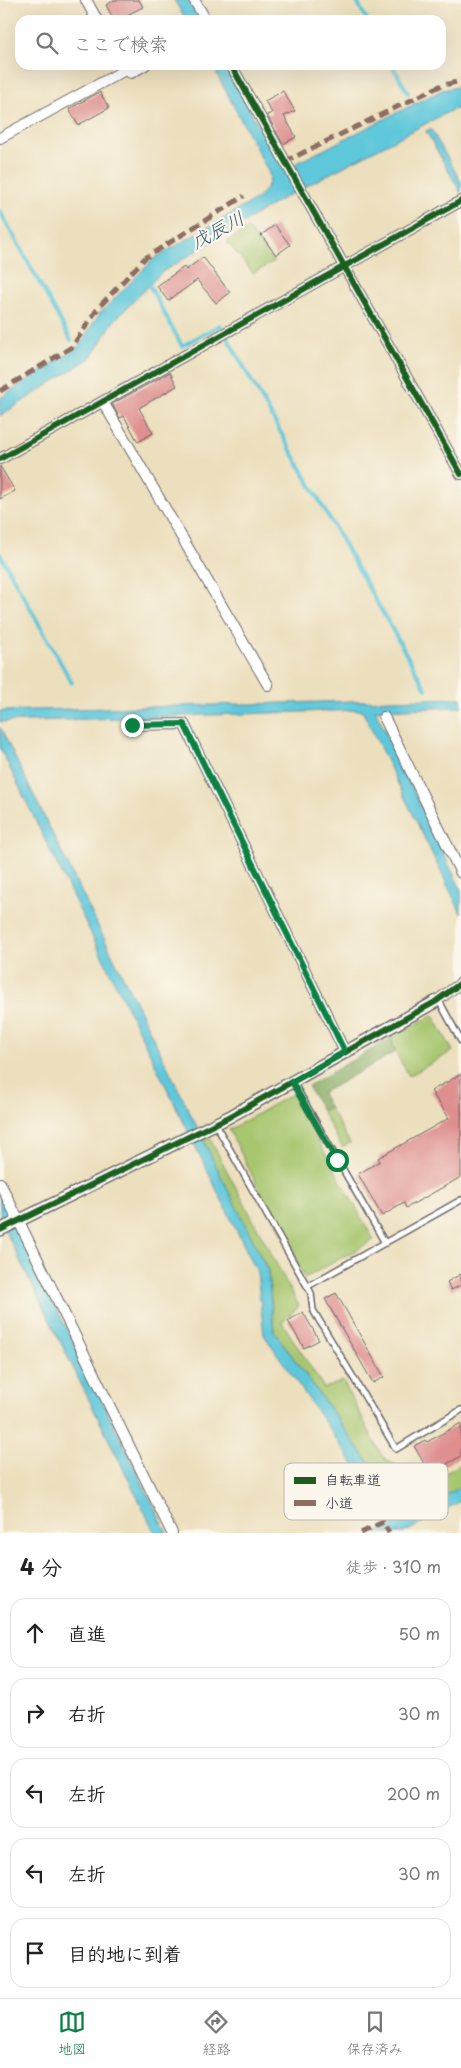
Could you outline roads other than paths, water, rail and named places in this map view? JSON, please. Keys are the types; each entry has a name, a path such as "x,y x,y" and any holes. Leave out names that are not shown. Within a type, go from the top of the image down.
{"street":[{"path":"86,0 94,15"},
{"path":"194,0 203,15"},
{"path":"0,138 120,70"},
{"path":"233,70 461,474"},
{"path":"0,459 461,201"},
{"path":"103,402 268,685"},
{"path":"384,717 461,873"},
{"path":"132,725 184,724 345,1052"},
{"path":"1,1230 216,1124 436,1000 461,983"},
{"path":"0,1183 172,1533"}],"lane":[{"path":"436,1000 461,1041"},
{"path":"292,1082 385,1242"},
{"path":"216,1124 308,1286 311,1293 313,1310 396,1449 461,1410"},
{"path":"308,1286 461,1200"}],"water":[{"path":"174,0 190,0 198,15 183,15"},
{"name":"戊辰川","path":"215,70 228,70 283,170 442,90 461,86 461,108 452,110 285,197 162,272 114,321 90,358 0,416 0,398 78,347 100,313 155,258 257,199 269,183 268,171"},
{"path":"431,129 461,182 461,193 426,131"},
{"path":"461,698 461,707 375,710 461,890 461,913 362,710 0,722 0,711"},
{"path":"0,727 268,1271 274,1331 369,1463 353,1463 264,1335 257,1272 0,748"},
{"path":"0,1193 167,1533 155,1533 0,1220"},
{"path":"461,1487 461,1501 448,1508 448,1494"},
{"path":"391,1520 427,1520 404,1533 373,1533 393,1526"}],"waterway":[{"path":"356,0 364,15"},
{"path":"395,70 408,93"},
{"path":"0,211 71,340"},
{"path":"147,281 182,346 220,325 426,689"},
{"path":"0,554 72,683"}]}
